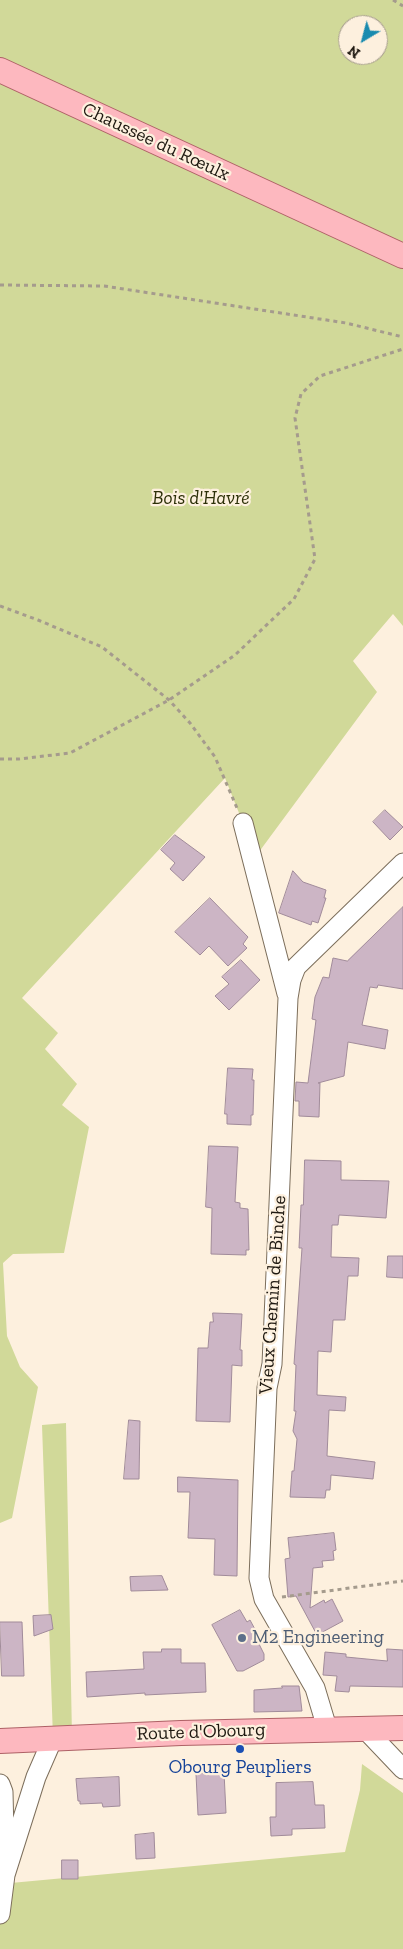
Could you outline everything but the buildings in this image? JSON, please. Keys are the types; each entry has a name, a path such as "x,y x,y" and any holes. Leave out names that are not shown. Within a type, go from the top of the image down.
{"main road":[{"name":"Chaussée du Rœulx","path":"0,70 403,256"},
{"name":"Chaussée du Rœulx","path":"312,214 403,265"},
{"name":"Route d'Obourg","path":"0,1742 53,1738 327,1728 403,1728"}],"street":[{"path":"242,823 288,998"},
{"name":"Vieux Chemin de Binche","path":"327,1728 315,1688 264,1599 259,1578 267,1388 272,1364 288,998 291,980 296,968 403,863"},
{"path":"364,1728 403,1769"},
{"path":"0,1914 6,1875 36,1777 53,1738"},
{"path":"0,1784 3,1792 6,1875"}],"path":[{"path":"393,0 403,6"},
{"path":"0,285 104,286 346,323 403,337"},
{"path":"0,759 20,759 70,753 170,700 235,655 266,627 294,598 314,559 295,418 301,394 320,376 403,349"},
{"path":"0,606 102,647 170,700 215,757 242,823"},
{"path":"264,1599 403,1581"}],"green space":[{"name":"Bois d'Havré","path":"0,0 403,0 403,626 393,614 353,661 377,692 253,860 243,823 225,778 22,998 58,1033 45,1049 77,1084 62,1105 89,1127 64,1253 13,1254 3,1263 7,1336 20,1367 38,1387 12,1518 0,1523"},
{"path":"66,1423 72,1737 53,1738 42,1425"},
{"path":"362,1764 403,1793 403,1949 0,1949 0,1884 345,1852 360,1790"}],"place":[{"name":"M2 Engineering","path":"242,1638"},
{"name":"Obourg Peupliers","path":"240,1749"}]}
